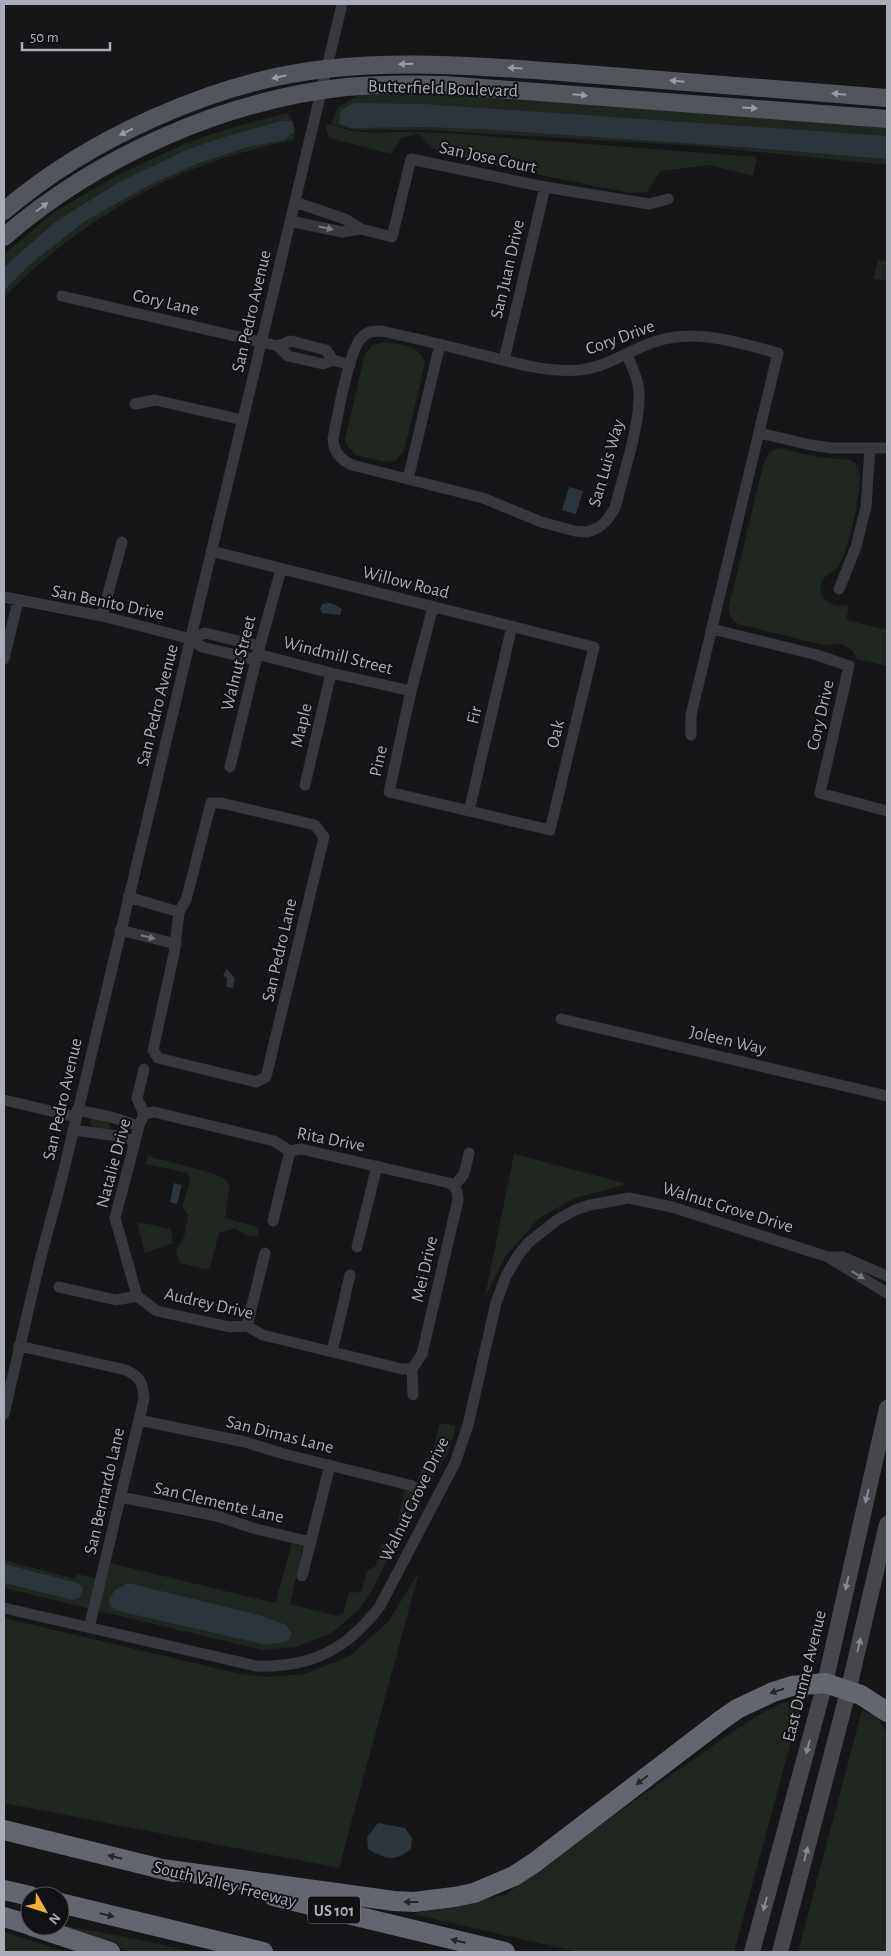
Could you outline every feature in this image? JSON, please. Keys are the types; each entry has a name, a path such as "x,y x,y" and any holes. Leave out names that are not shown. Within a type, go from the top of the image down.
{"highway":[{"path":"162,1869 394,1901 434,1901 474,1893 514,1876 737,1709 756,1699 792,1686 825,1684 861,1695 887,1712"},
{"name":"South Valley Freeway","path":"4,1830 505,1952"},
{"path":"4,1890 20,1894"},
{"path":"70,1905 263,1952"},
{"path":"4,1916 20,1922"},
{"path":"61,1936 110,1952"}],"main road":[{"name":"Butterfield Boulevard","path":"4,211 42,182 81,156 154,118 192,102 230,90 282,76 327,69 372,65 448,65 887,98"},
{"name":"Butterfield Boulevard","path":"4,237 55,197 122,157 152,142 205,120 322,91 372,85 445,85 887,119"},
{"name":"East Dunne Avenue","path":"752,1952 825,1684 887,1408"},
{"path":"780,1952 848,1692 887,1524"}],"street":[{"name":"San Pedro Avenue","path":"4,1414 342,4"},
{"name":"San Jose Court","path":"295,202 346,219 361,229 392,237 411,159 545,187 650,204 668,198"},
{"name":"San Juan Drive","path":"504,360 545,187"},
{"name":"San Jose Court","path":"290,221 342,232 361,229"},
{"name":"Cory Lane","path":"62,296 262,342"},
{"name":"Cory Drive","path":"350,364 357,344 370,331 382,331 552,370 581,370 605,364 651,343 676,336 714,337 778,353 692,715 691,735"},
{"path":"262,342 278,346 291,341 326,350 333,360 350,364"},
{"path":"408,479 440,344"},
{"name":"San Luis Way","path":"350,364 332,439 334,450 343,460 352,465 483,498 541,522 575,531 587,532 598,528 607,520 615,508 638,412 639,390 627,355"},
{"path":"135,404 155,400 243,420"},
{"path":"760,434 832,448 887,448"},
{"path":"839,589 856,547 866,507 870,448"},
{"path":"102,616 122,542"},
{"name":"Willow Road","path":"211,551 594,647"},
{"name":"Walnut Street","path":"230,767 281,569"},
{"name":"San Benito Drive","path":"4,598 102,616 191,639"},
{"path":"4,660 18,601"},
{"name":"Pine","path":"433,606 411,691 389,792 550,830"},
{"name":"Fir","path":"469,811 512,626"},
{"name":"Cory Drive","path":"712,629 817,655 849,666 820,793 887,811"},
{"name":"Windmill Street","path":"191,639 202,647 258,653 331,673 411,691"},
{"name":"Oak","path":"550,830 594,647"},
{"name":"Maple","path":"305,785 331,673"},
{"name":"San Pedro Lane","path":"211,802 314,825 324,837 266,1077 256,1082 158,1058 153,1050 176,944 179,912 186,900 211,802"},
{"path":"128,897 179,912"},
{"path":"120,930 176,944"},
{"name":"Joleen Way","path":"561,1019 887,1096"},
{"name":"Natalie Drive","path":"137,1296 114,1218 138,1126 144,1114 137,1098 144,1068"},
{"path":"4,1100 76,1114 111,1117 138,1126"},
{"name":"Rita Drive","path":"144,1114 154,1112 274,1141 290,1151 301,1149 449,1183 454,1186"},
{"path":"106,1136 114,1128 111,1117"},
{"path":"73,1130 106,1136 118,1136 135,1141"},
{"path":"273,1221 290,1151"},
{"path":"454,1186 464,1174 469,1153"},
{"path":"357,1246 377,1166"},
{"name":"Mei Drive","path":"412,1369 422,1354 458,1200 458,1192 454,1186"},
{"name":"Walnut Grove Drive","path":"4,1608 256,1666 274,1666 313,1660 350,1639 366,1624 380,1606 455,1463 468,1425 496,1303 506,1276 528,1243 557,1220 575,1210 600,1202 629,1198 672,1207 828,1257 887,1293"},
{"path":"247,1326 265,1253"},
{"name":"Walnut Grove Drive","path":"828,1257 843,1257 887,1276"},
{"path":"332,1352 350,1275"},
{"name":"Audrey Drive","path":"59,1287 116,1300 137,1296 157,1311 230,1327 247,1326 263,1335 402,1369 412,1369"},
{"name":"San Bernardo Lane","path":"19,1346 126,1370 135,1374 143,1386 144,1400 89,1628"},
{"path":"412,1369 413,1395"},
{"name":"San Dimas Lane","path":"139,1420 245,1442 284,1454 412,1486"},
{"path":"302,1576 330,1465"},
{"name":"San Clemente Lane","path":"120,1497 217,1516 256,1529 311,1542"}],"shaded area":[{"path":"417,92 887,128 887,165 699,146 427,130 355,130 332,123 338,107 363,93"},
{"path":"354,103 424,104 887,136 887,159 480,129 424,127 351,128 339,123 341,110"},
{"path":"287,113 294,126 293,140 208,163 144,192 84,229 56,250 4,297 4,254 56,211 118,175 186,143 231,128"},
{"path":"281,121 292,121 294,132 284,140 244,148 196,164 148,186 85,221 29,265 4,291 4,268 10,262 54,223 116,184 186,150"},
{"path":"332,124 360,132 459,134 757,157 753,176 709,165 661,171 647,192 630,193 442,153 432,148 418,134 401,138 391,154 329,138 325,125"},
{"path":"878,259 887,262 887,279 873,279"},
{"path":"383,342 408,346 414,349 423,357 425,363 404,451 396,460 385,462 356,455 348,447 345,439 365,354 373,345"},
{"path":"779,448 817,457 851,460 857,466 860,480 859,492 850,533 839,565 824,578 821,591 822,596 829,602 839,606 849,605 846,620 887,630 887,666 857,659 853,651 841,644 824,645 742,625 733,620 730,615 729,605 764,462 770,452"},
{"path":"569,487 583,491 576,514 562,510"},
{"path":"329,603 342,609 340,615 322,613 320,609 322,604"},
{"path":"227,969 235,978 233,988 226,987 227,978 223,975"},
{"path":"92,1118 109,1121 111,1128 93,1127 90,1121"},
{"path":"514,1154 628,1184 575,1198 538,1219 505,1257 485,1297"},
{"path":"148,1156 215,1174 224,1179 230,1185 225,1218 258,1227 259,1237 248,1236 235,1228 219,1233 210,1268 204,1269 180,1263 176,1252 186,1229 188,1215 182,1206 190,1181 187,1173 146,1164"},
{"path":"174,1183 182,1185 177,1204 170,1202"},
{"path":"137,1222 171,1229 173,1243 145,1253"},
{"path":"440,1423 456,1426 448,1453 420,1496 371,1592 358,1611 330,1634 295,1647 262,1650 4,1588 4,1560 75,1579 77,1574 105,1580 110,1563 275,1603 292,1544 303,1546 290,1604 337,1616 344,1612 349,1591 358,1593 362,1590 367,1571 376,1566 381,1546 394,1537 405,1490 415,1492 422,1465 429,1466"},
{"path":"4,1564 78,1583 83,1589 80,1597 73,1600 4,1583"},
{"path":"419,1572 339,1868 4,1803 4,1618 236,1673 266,1677 305,1674 351,1655 388,1622"},
{"path":"128,1583 259,1615 286,1625 292,1633 289,1640 281,1643 262,1644 114,1610 110,1605 109,1599 115,1590"},
{"path":"802,1701 734,1952 578,1952 412,1914 505,1895 638,1798 750,1720 781,1703"},
{"path":"862,1710 877,1717 887,1733 887,1952 798,1952"},
{"path":"378,1823 405,1828 412,1838 411,1849 399,1856 390,1858 368,1849 367,1837"},
{"path":"70,1927 147,1941 193,1952 133,1952 70,1933"},
{"path":"4,1932 66,1952 4,1952"}]}
